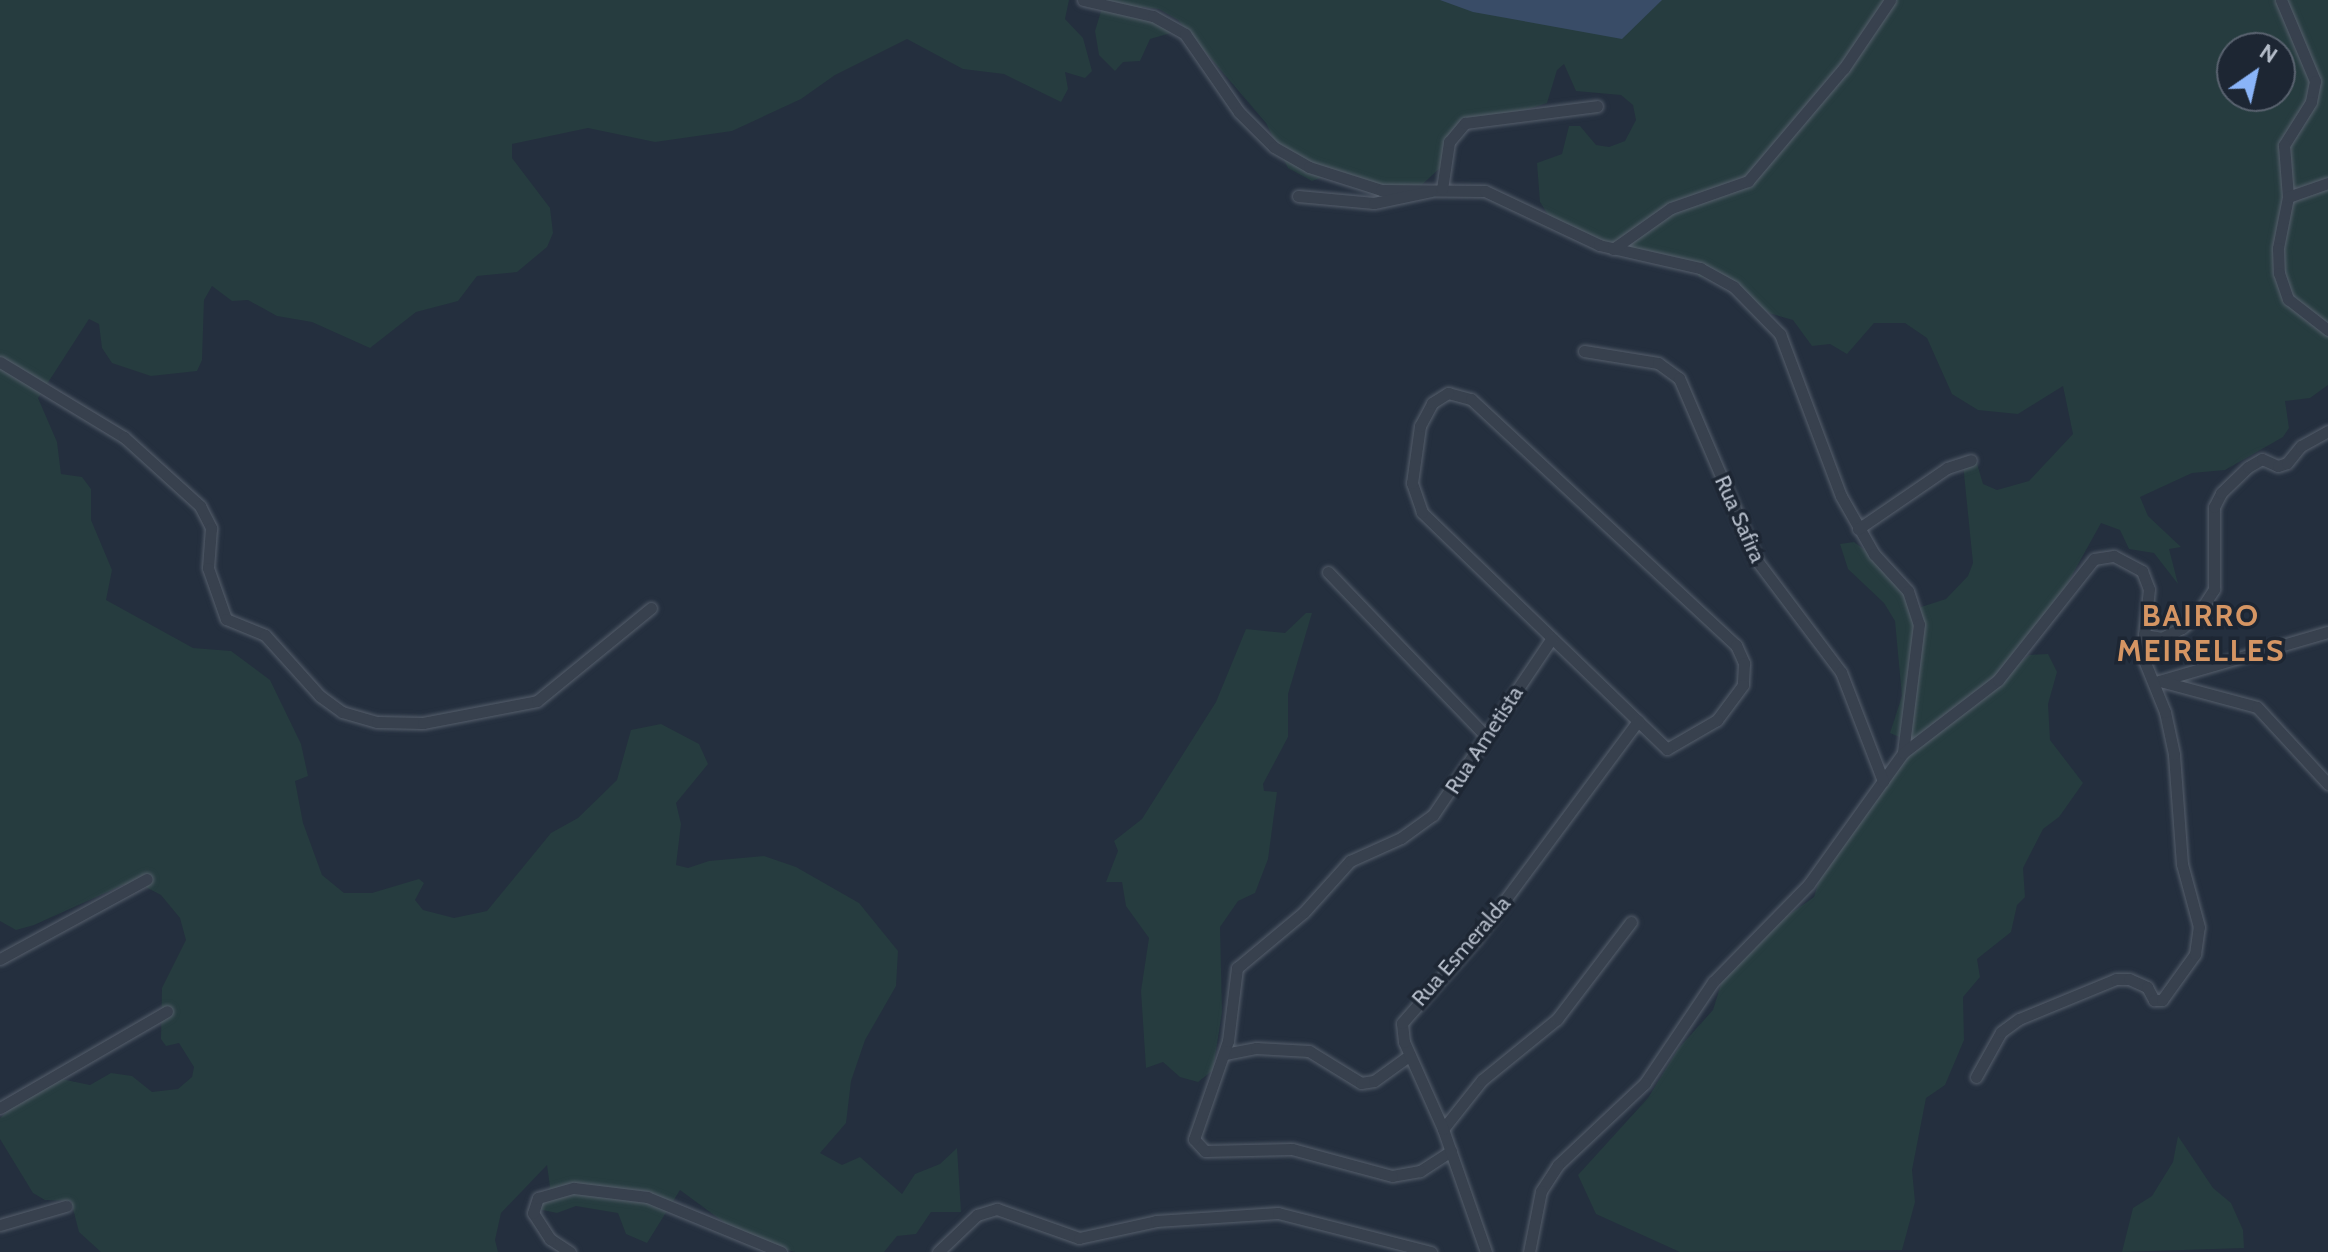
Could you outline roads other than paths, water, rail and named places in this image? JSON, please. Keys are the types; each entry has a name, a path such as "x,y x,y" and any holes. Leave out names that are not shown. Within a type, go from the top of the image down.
{"street":[{"path":"1083,0 1153,16 1185,34 1239,112 1295,160 1373,188 1485,191 1613,249 1718,276 1768,318 1780,334 1829,473 1858,529 1908,591 1919,624 1903,753"},
{"path":"1613,249 1671,208 1748,181 1844,68 1890,0"},
{"path":"2281,0 2315,81 2311,102 2284,145 2288,197 2278,248 2281,283 2288,299 2328,330"},
{"path":"1436,190 1449,142 1465,123 1597,106"},
{"path":"2288,197 2328,183"},
{"path":"1298,196 1374,203 1436,190"},
{"name":"Rua Safira","path":"1584,351 1658,363 1679,378 1758,562 1844,677 1883,781"},
{"path":"0,362 124,437 200,506 211,528 208,568 226,619 265,635 320,696 342,712 377,722 423,723 537,701 651,608"},
{"path":"1454,393 1471,399 1740,650 1743,685 1717,720 1671,750 1552,638 1427,517 1415,499 1412,475 1420,426 1439,397 1454,393"},
{"path":"2144,635 2162,638 2182,628 2211,596 2217,566 2214,507 2231,480 2262,459 2278,466 2287,463 2301,446 2328,431"},
{"path":"1858,529 1947,468 1971,460"},
{"path":"1529,1252 1541,1191 1558,1165 1645,1083 1713,982 1809,884 1903,753 1998,680 2094,559 2114,556 2142,571 2149,589 2144,660 2157,681 2171,736 2182,864 2199,927 2190,964 2162,1000 2154,1000 2147,987 2129,979 2116,979 2019,1019 2001,1032 1976,1077"},
{"path":"1328,572 1487,737"},
{"path":"2157,681 2328,632"},
{"name":"Rua Ametista","path":"1451,1151 1405,1177 1292,1149 1199,1148 1195,1130 1225,1054 1239,966 1304,912 1350,861 1401,838 1433,815 1552,638"},
{"path":"2157,681 2257,707 2328,784"},
{"name":"Rua Esmeralda","path":"1486,1252 1443,1129 1410,1055 1401,1029 1404,1018 1476,939 1638,721"},
{"path":"0,959 147,879"},
{"path":"1443,1129 1482,1080 1557,1019 1631,922"},
{"path":"0,1108 167,1011"},
{"path":"1225,1054 1256,1048 1309,1051 1361,1083 1374,1081 1410,1055"},
{"path":"570,1252 550,1239 533,1213 538,1198 551,1191 588,1189 647,1197 781,1252"},
{"path":"0,1225 66,1206"},
{"path":"938,1252 977,1215 997,1209 1079,1238 1156,1221 1278,1213 1431,1252"}],"water":[{"path":"1440,0 1662,0 1622,39 1473,12"}],"district":[{"name":"BAIRRO MEIRELLES","path":"2201,633"}]}
